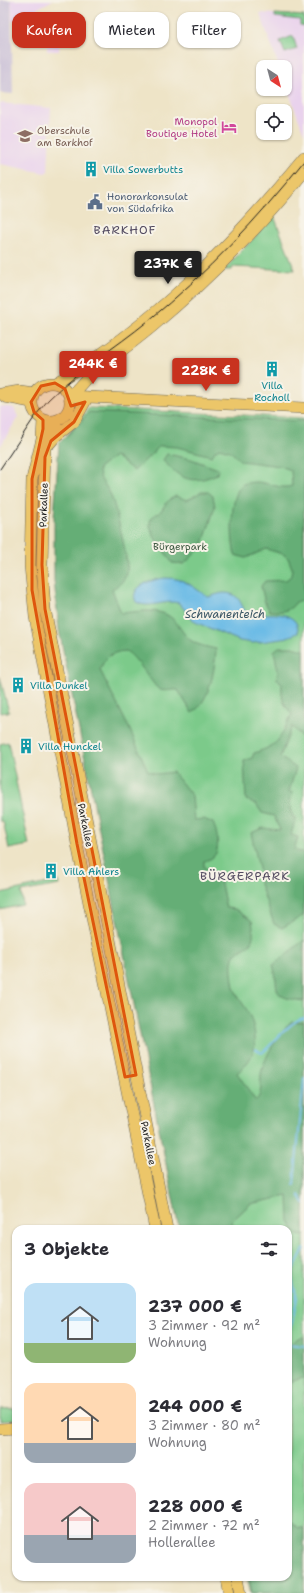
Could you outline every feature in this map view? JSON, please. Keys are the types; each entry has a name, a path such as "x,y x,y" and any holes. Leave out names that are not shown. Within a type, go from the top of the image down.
{"main road":[{"path":"106,398 86,402 70,408 66,414 57,421 52,422 42,420 34,412 33,398 40,386 55,383 107,350 147,319 204,268 268,200 304,157"},
{"path":"69,396 76,391 90,374 153,326 212,273 245,240 304,172"},
{"path":"55,383 64,388 69,396 70,408"},
{"path":"0,395 33,398"},
{"path":"69,396 304,408"},
{"path":"45,456 51,441 74,422 86,402"},
{"name":"Parkallee","path":"42,420 42,439 32,479 30,566 35,617 77,844 165,1225"},
{"name":"Parkallee","path":"57,421 47,439 45,456 42,565 48,627 131,1076 154,1225"},
{"path":"0,1429 12,1428"},
{"path":"227,1581 229,1593"},
{"path":"239,1581 242,1593"}],"highlighted area":[{"path":"55,383 65,389 71,406 85,402 74,422 51,441 45,457 42,565 45,609 136,1075 125,1077 77,844 32,590 32,479 43,429 43,420 34,412 31,402 41,386"}],"shaded area":[{"path":"0,0 11,0 13,94 0,93"},
{"path":"11,0 53,0 31,12 12,12 12,22"},
{"path":"260,13 304,16 304,134 290,96 292,96 292,60 277,60"},
{"path":"47,48 59,48 59,51 47,51"},
{"name":"Oberschule am Barkhof","path":"0,103 51,108 48,171 45,173 0,164"},
{"path":"0,406 14,408 18,417 0,447"}],"green space":[{"path":"275,14 304,16 304,26 300,25 300,20 275,17"},
{"path":"293,36 297,49 285,53 280,41"},
{"path":"274,216 295,270 233,267 232,270 224,270"},
{"name":"Bürgerpark","path":"89,408 304,418 304,1593 251,1593 248,1581 292,1581 292,1225 178,1225 61,443"},
{"path":"89,412 304,421 304,601 296,602 291,608 285,611 270,611 265,603 261,586 265,581 286,580 291,576 292,568 288,558 283,554 266,549 246,558 235,555 232,518 235,497 238,489 243,484 260,482 283,487 292,486 291,470 280,466 241,461 230,451 219,448 212,456 177,447 160,446 134,471 115,456 99,468 99,472 101,479 112,499 122,534 126,559 127,574 121,583 112,589 121,613 144,611 162,613 176,622 185,635 194,642 216,649 213,675 207,693 198,708 192,713 178,690 160,690 136,660 126,651 117,652 107,658 100,670 130,730 148,771 158,774 173,772 192,796 194,820 204,819 213,823 217,835 217,850 213,857 204,861 204,867 220,879 226,908 235,909 252,921 252,941 247,947 235,954 233,957 232,974 235,991 248,1011 255,1032 254,1047 249,1061 237,1073 256,1101 260,1091 263,1067 273,1046 281,1033 291,1022 304,1022 304,1236 297,1235 289,1221 288,1196 250,1204 231,1222 234,1225 178,1225 59,630 54,580 54,516 59,443"},
{"path":"167,454 191,459 218,469 217,474 201,479 187,479 175,472 163,460"},
{"path":"201,492 208,492 213,496 215,507 202,547 184,564 172,563 153,535 150,524 151,519 161,511 167,502 176,496 187,500"},
{"path":"279,647 293,647 304,650 304,738 303,739 292,726 280,757 296,768 289,792 293,793 290,802 293,817 296,818 291,835 298,837 294,850 304,853 304,915 282,928 274,924 260,884 260,873 251,833 263,828 280,830 274,816 262,813 256,804 246,800 244,761 252,758 254,753 275,743 282,734 292,714 286,707 282,697 282,684 277,679 278,671 274,651"},
{"path":"0,677 9,712 0,713"},
{"path":"8,742 29,845 9,849 3,821 0,821 0,744"},
{"path":"58,881 59,885 21,892 23,905 0,910 0,893"},
{"path":"304,940 304,1001 285,997 280,994 278,991 273,965"},
{"path":"304,1337 304,1378 292,1381 292,1343 298,1338"},
{"path":"12,1408 12,1420 0,1421 0,1409"},
{"path":"292,1523 297,1528 304,1528 304,1593 252,1593 250,1581 292,1581"}],"water":[{"name":"Schwanenteich","path":"165,578 183,581 208,597 220,593 235,596 247,613 251,616 281,614 288,616 294,620 297,625 298,633 282,639 253,643 240,641 195,622 179,603 168,602 146,605 136,602 134,596 143,584"}],"waterway":[{"path":"256,1049 262,1053 288,1027 299,1019 304,1018"},
{"path":"294,1184 304,1078"},
{"path":"299,1195 304,1203"},
{"path":"292,1279 293,1270 304,1249"},
{"path":"292,1279 297,1298 292,1323"},
{"path":"292,1344 304,1346"}],"tram line":[{"path":"0,469 36,415 48,400 84,369 148,321 191,284 250,225 304,161"}],"place":[{"name":"Monopol Boutique Hotel","path":"229,127"},
{"name":"Oberschule am Barkhof","path":"25,136"},
{"name":"Villa Sowerbutts","path":"91,169"},
{"name":"Honorarkonsulat von Südafrika","path":"95,202"},
{"name":"Villa Rocholl","path":"272,369"},
{"name":"Villa Dunkel","path":"18,685"},
{"name":"Villa Hunckel","path":"26,746"},
{"name":"Villa Ahlers","path":"51,871"}],"district":[{"name":"BARKHOF","path":"125,230"},
{"name":"BÜRGERPARK","path":"245,876"}]}
